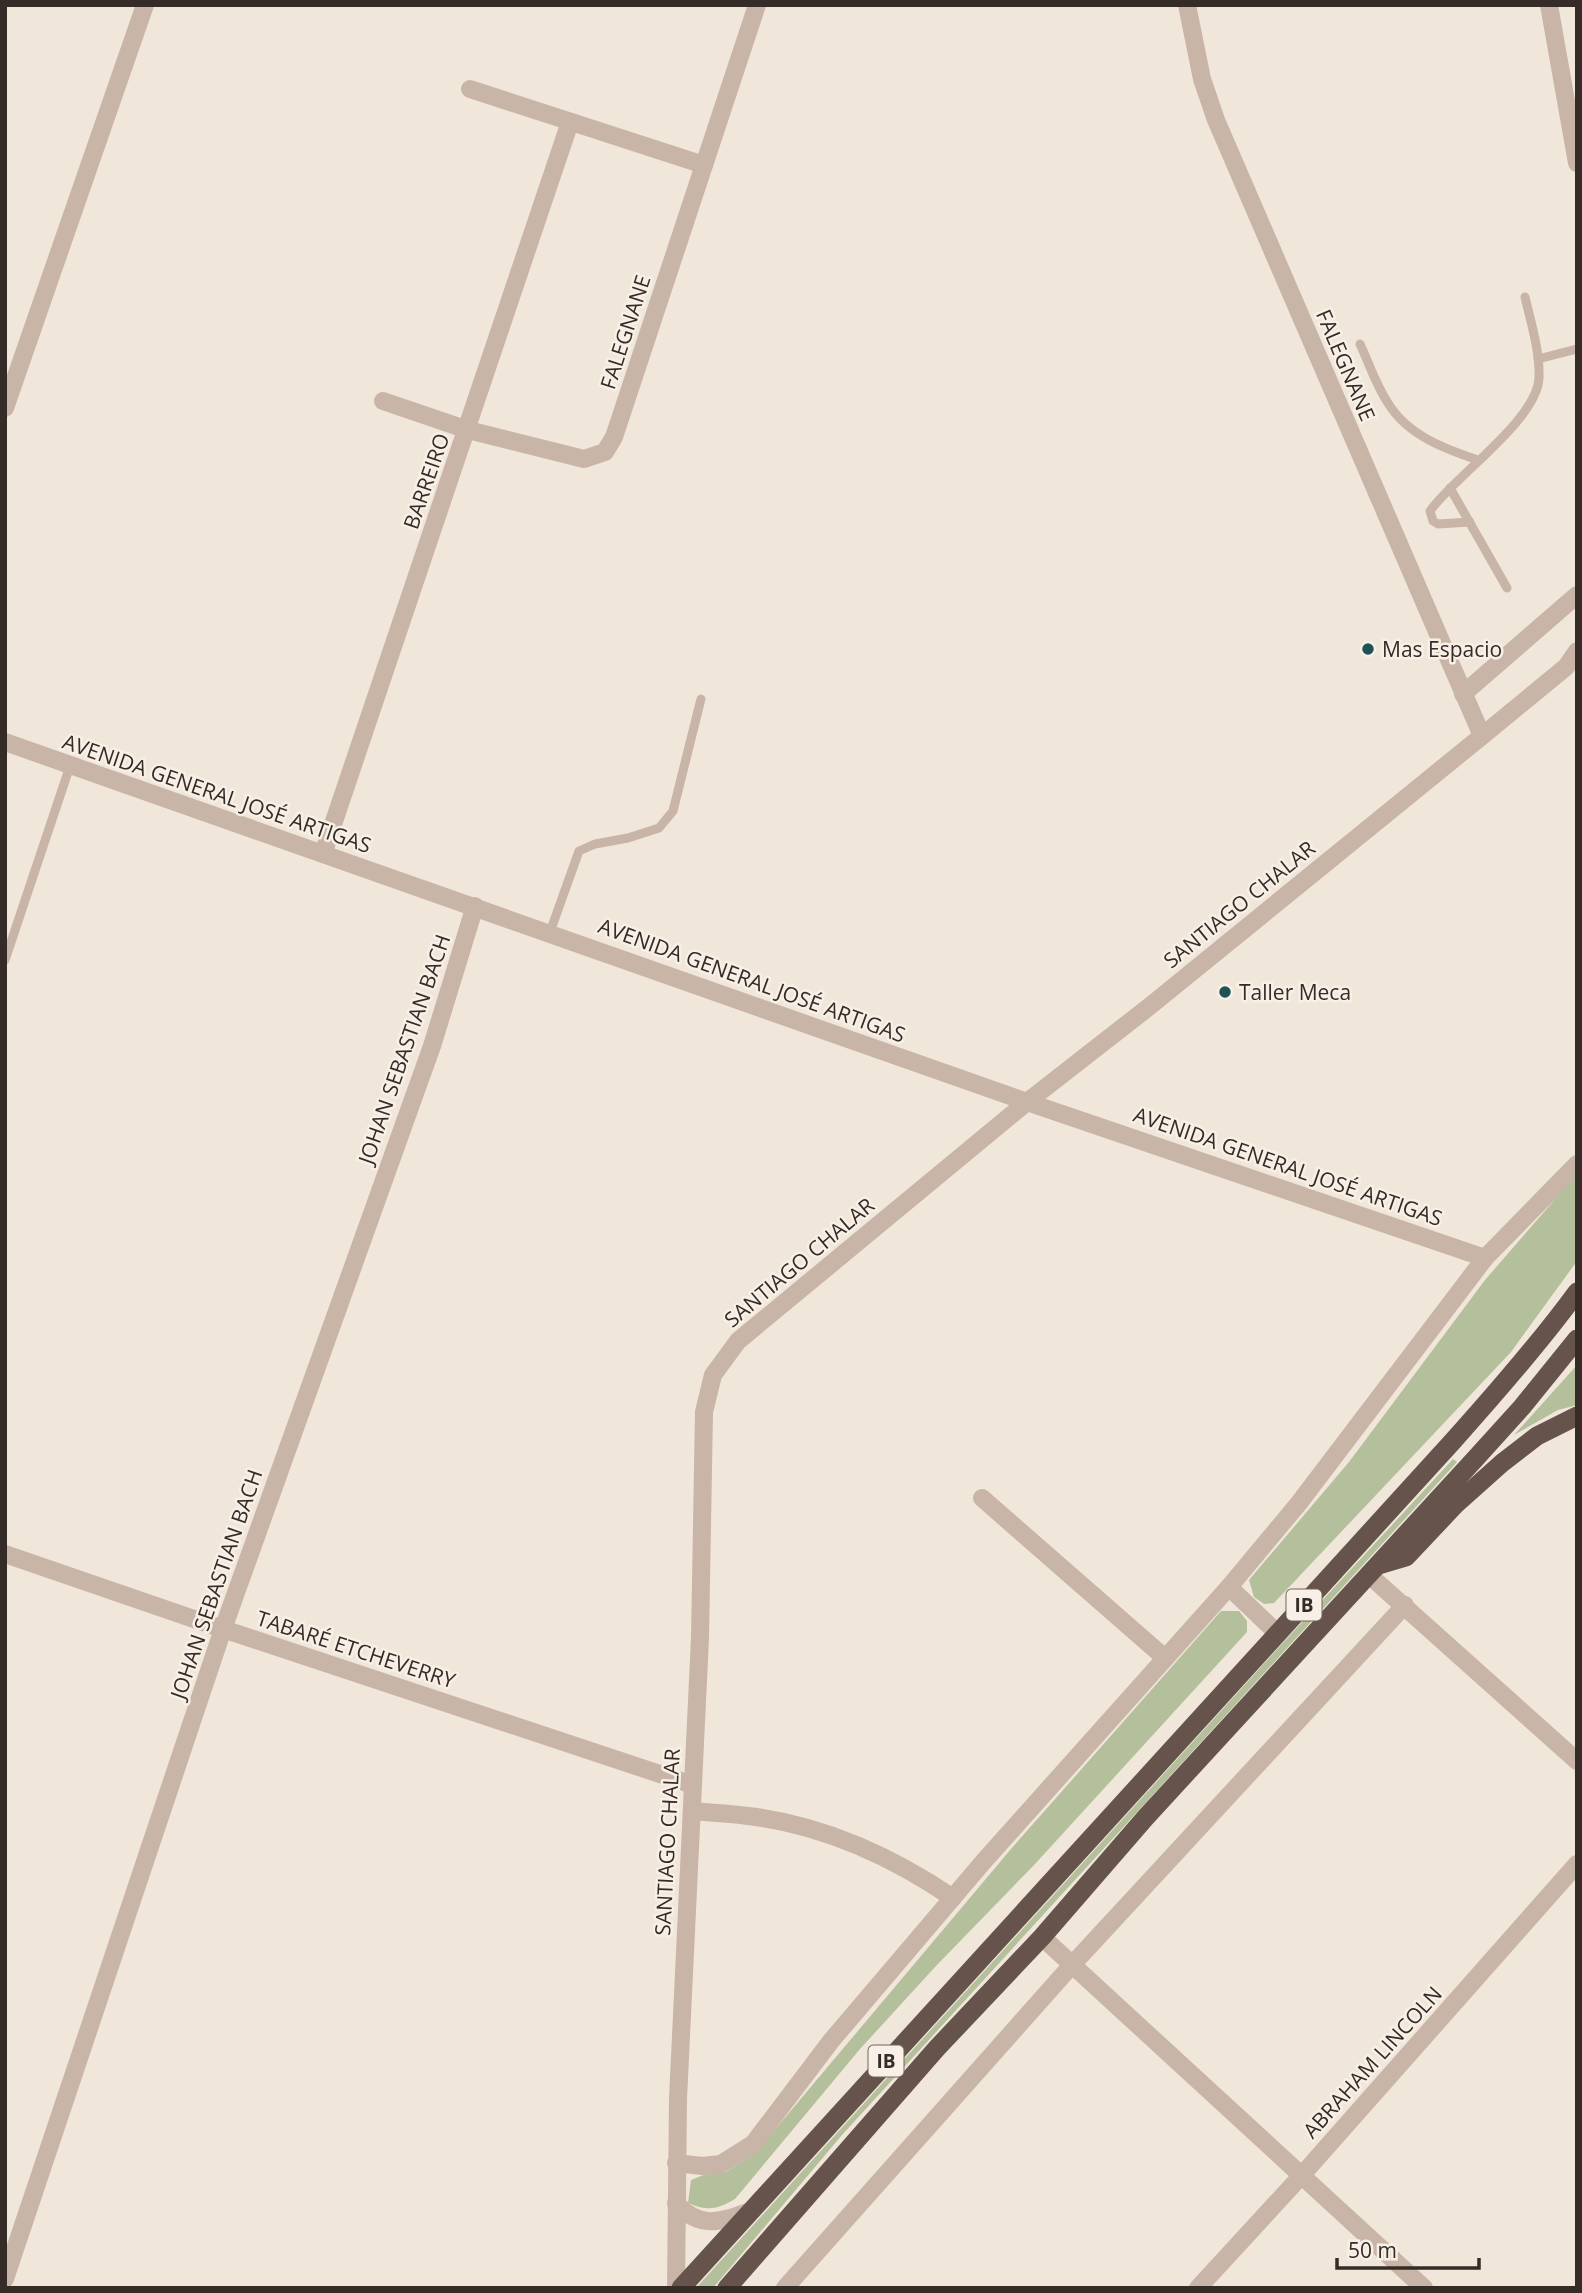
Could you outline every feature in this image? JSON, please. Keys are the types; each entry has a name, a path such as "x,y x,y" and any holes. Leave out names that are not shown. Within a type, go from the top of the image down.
{"highway":[{"name":"IB","path":"678,2288 1506,1382 1577,1292"},
{"name":"IB","path":"727,2288 937,2048 1042,1937 1146,1817 1522,1407 1577,1339"},
{"path":"1374,1570 1406,1557 1455,1505 1502,1463 1537,1436 1577,1416"}],"street":[{"path":"5,408 145,5"},
{"name":"FALEGNANE","path":"383,401 468,430 584,459 605,452 614,437 757,5"},
{"name":"FALEGNANE","path":"1187,5 1202,79 1216,120 1482,736"},
{"path":"1549,5 1577,163"},
{"path":"470,89 704,165"},
{"name":"BARREIRO","path":"323,854 570,122"},
{"path":"1463,694 1577,596"},
{"name":"SANTIAGO CHALAR","path":"678,2288 676,2163 700,1638 704,1412 713,1375 738,1342 1027,1102 1160,998 1482,736 1573,668 1577,651"},
{"name":"AVENIDA GENERAL JOSÉ ARTIGAS","path":"5,742 1027,1102 1485,1258"},
{"name":"JOHAN SEBASTIAN BACH","path":"5,2279 223,1629 432,1046 475,906"},
{"path":"676,2163 702,2166 721,2164 753,2144 831,2041 953,1898 1229,1587 1299,1503 1485,1258 1577,1164"},
{"path":"982,1498 1165,1658"},
{"name":"TABARÉ ETCHEVERRY","path":"5,1553 223,1629 693,1785"},
{"path":"1374,1570 1405,1605 1577,1760"},
{"path":"1229,1587 1278,1633"},
{"path":"785,2288 1072,1966 1405,1605"},
{"path":"692,1811 757,1817 846,1840 891,1860 953,1898"},
{"name":"ABRAHAM LINCOLN","path":"1198,2288 1302,2175 1577,1864"},
{"path":"1042,1937 1424,2288"},
{"path":"676,2203 685,2214 705,2222 727,2219 750,2211"}],"lane":[{"path":"1470,522 1438,524 1430,517 1430,511 1529,406 1539,381 1538,359 1525,297"},
{"path":"1360,344 1388,404 1407,427 1433,442 1478,460"},
{"path":"1538,359 1577,349"},
{"path":"1450,488 1507,588"},
{"path":"550,932 579,851 595,844 628,838 659,828 673,811 701,699"},
{"path":"5,960 70,766"}],"green space":[{"path":"1577,1174 1577,1261 1511,1352 1274,1603 1264,1604 1254,1597 1249,1580 1349,1462 1485,1280"},
{"path":"1577,1365 1577,1405 1558,1410 1514,1435"},
{"path":"1453,1459 1457,1462 842,2135 713,2288 696,2288 1280,1646"},
{"path":"1221,1611 1239,1611 1247,1621 1247,1632 1035,1864 860,2049 735,2199 712,2208 688,2203 691,2180 706,2174 726,2172 747,2158 767,2139 1011,1849"}],"place":[{"name":"Mas Espacio","path":"1368,649"},
{"name":"Taller Meca","path":"1225,992"}]}
